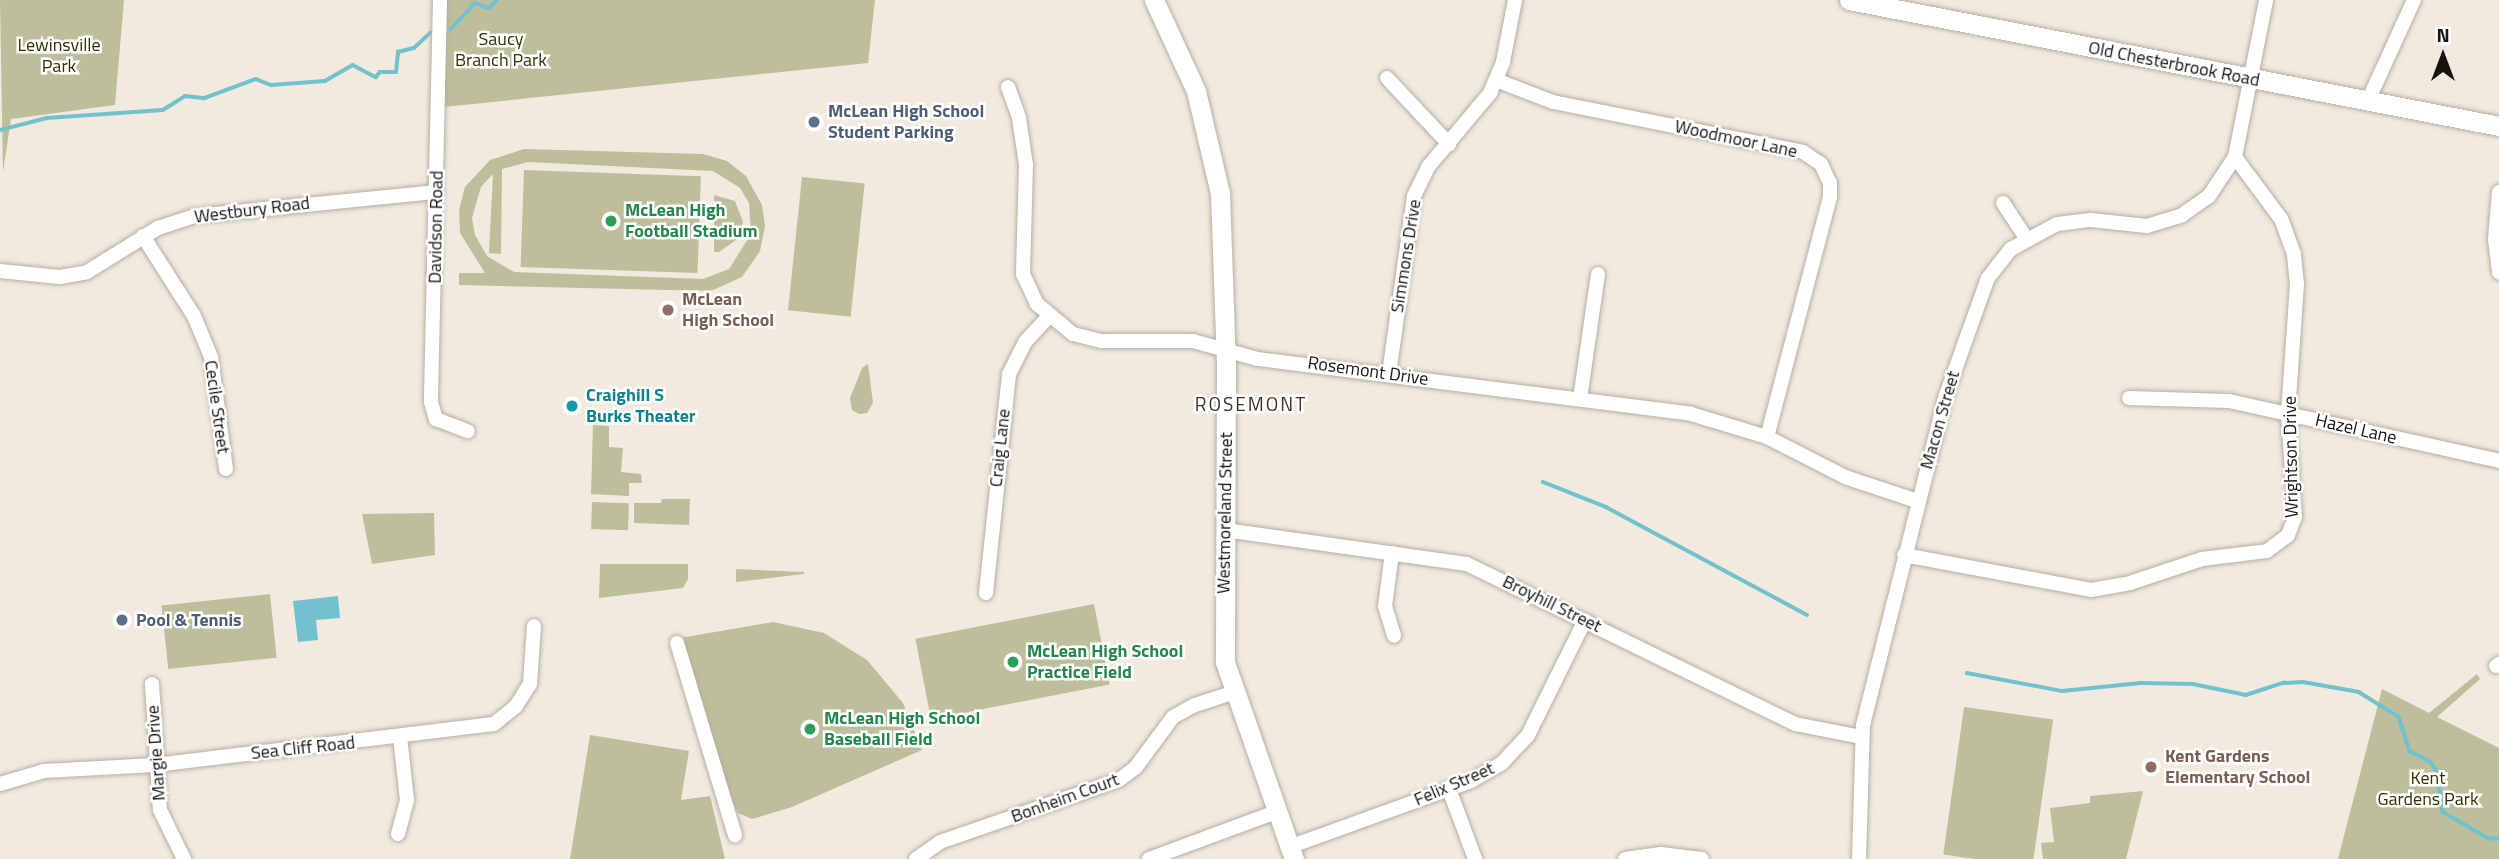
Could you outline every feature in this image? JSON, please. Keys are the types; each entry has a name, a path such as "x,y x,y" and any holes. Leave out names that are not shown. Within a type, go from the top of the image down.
{"main road":[{"name":"Westmoreland Street","path":"1154,0 1196,91 1215,161 1226,349 1223,644 1233,693 1292,853"},
{"name":"Old Chesterbrook Road","path":"1849,0 2367,103 2499,126"}],"street":[{"name":"Davidson Road","path":"440,0 432,411 443,424 468,431"},
{"name":"Simmons Drive","path":"1389,374 1414,196 1428,167 1478,112 1496,80 1516,0"},
{"path":"2235,157 2266,0"},
{"path":"2367,103 2414,0"},
{"path":"1387,78 1449,144"},
{"name":"Woodmoor Lane","path":"1496,80 1553,102 1803,152 1821,164 1830,183 1830,197 1767,437"},
{"path":"1008,87 1019,118 1026,165 1020,241 1023,274 1048,317"},
{"name":"Macon Street","path":"1859,859 1861,737 1917,502 1981,293 1997,265 2026,238 2074,221 2129,226 2165,222 2208,197 2235,157"},
{"name":"Wrightson Drive","path":"1904,555 2091,590 2130,583 2202,559 2267,551 2286,538 2295,517 2288,413 2297,284 2294,254 2281,219 2235,157"},
{"name":"Westbury Road","path":"0,271 73,276 100,265 143,236 195,216 435,192"},
{"path":"2499,192 2495,239 2499,273"},
{"path":"2003,203 2026,238"},
{"name":"Cecile Street","path":"143,236 194,316 208,346 216,377 226,469"},
{"path":"1580,399 1598,274"},
{"name":"Rosemont Drive","path":"1048,317 1087,339 1193,341 1258,359 1703,416 1767,437 1846,477 1917,502"},
{"name":"Craig Lane","path":"986,593 1009,374 1025,342 1048,317"},
{"name":"Hazel Lane","path":"2129,398 2220,400 2499,461"},
{"name":"Broyhill Street","path":"1225,530 1392,553 1485,571 1795,724 1861,737"},
{"path":"2286,538 2298,548"},
{"path":"1392,553 1385,606 1394,636"},
{"name":"Felix Street","path":"1292,853 1488,773 1516,751 1542,710 1586,620"},
{"name":"Sea Cliff Road","path":"0,785 44,771 155,765 480,728 505,717 530,684 534,626"},
{"path":"677,643 735,835"},
{"name":"Margie Drive","path":"152,684 155,765 160,810 184,859"},
{"name":"Bonheim Court","path":"916,859 940,842 1119,780 1136,767 1173,717 1195,705 1233,693"},
{"path":"398,834 407,800 400,737"},
{"path":"1449,789 1475,859"},
{"path":"1149,859 1276,811"},
{"path":"1625,859 1661,854 1702,859"}],"green space":[{"name":"Lewinsville Park","path":"0,0 124,0 115,105 11,119 3,172"},
{"name":"Saucy Branch Park","path":"447,0 875,0 868,63 444,107"},
{"path":"524,149 703,154 727,161 746,176 762,205 765,226 760,251 742,277 711,291 459,285 459,273 485,273 460,233 459,210 465,187 490,160","holes":["528,162 713,171 740,188 749,203 751,234 729,269 703,279 514,272 487,256 475,235 472,218 481,187 493,174 489,253 501,254 502,169"]},
{"name":"McLean High Football Stadium","path":"524,170 701,176 698,273 521,267"},
{"path":"802,177 865,184 851,317 788,310"},
{"path":"714,195 735,201 743,222 739,238 719,252 714,252"},
{"path":"868,364 873,403 867,413 859,414 852,410 850,398 862,368"},
{"path":"593,425 609,426 609,447 623,448 621,472 641,474 642,483 629,483 629,496 591,494"},
{"path":"662,499 690,499 689,525 634,523 634,503 661,503"},
{"path":"592,502 629,503 628,530 591,529"},
{"path":"434,513 435,555 372,564 362,514"},
{"path":"600,564 688,564 688,579 683,588 599,598"},
{"path":"736,569 804,572 804,574 736,582"},
{"path":"270,594 277,658 168,669 162,605"},
{"name":"McLean High School Practice Field","path":"1094,604 1110,684 931,719 915,639"},
{"name":"McLean High School Baseball Field","path":"773,622 824,633 867,660 903,703 922,750 792,807 752,819 738,813 718,773 680,638"},
{"name":"Kent Gardens Park","path":"2477,674 2480,679 2437,717 2499,748 2499,859 2338,859 2382,689 2429,713"},
{"path":"1964,707 2053,720 2034,859 1975,859 1943,855"},
{"path":"590,735 689,751 681,800 710,796 725,859 570,859"},
{"path":"2143,791 2126,859 2043,859 2041,843 2054,842 2050,808 2090,803 2090,796"}],"water":[{"path":"338,596 340,618 316,620 318,640 298,642 293,601"}],"waterway":[{"path":"450,30 475,3 489,8 497,0"},
{"path":"0,130 47,118 163,110 185,96 205,98 256,79 271,85 325,81 353,65 376,77 380,72 396,72 398,52 414,48 430,33"},
{"path":"1543,482 1606,507 1807,615"},
{"path":"1967,673 2062,691 2141,683 2193,684 2246,695 2284,683 2303,682 2359,692 2399,717 2410,751 2430,761 2437,771 2443,812 2488,838 2499,839"}],"place":[{"name":"McLean High School Student Parking","path":"814,122"},
{"name":"McLean High Football Stadium","path":"611,221"},
{"name":"McLean High School","path":"668,310"},
{"name":"Craighill S Burks Theater","path":"572,406"},
{"name":"Pool & Tennis","path":"122,620"},
{"name":"McLean High School Practice Field","path":"1013,662"},
{"name":"McLean High School Baseball Field","path":"810,729"},
{"name":"Kent Gardens Elementary School","path":"2151,767"}],"district":[{"name":"ROSEMONT","path":"1251,404"}]}
